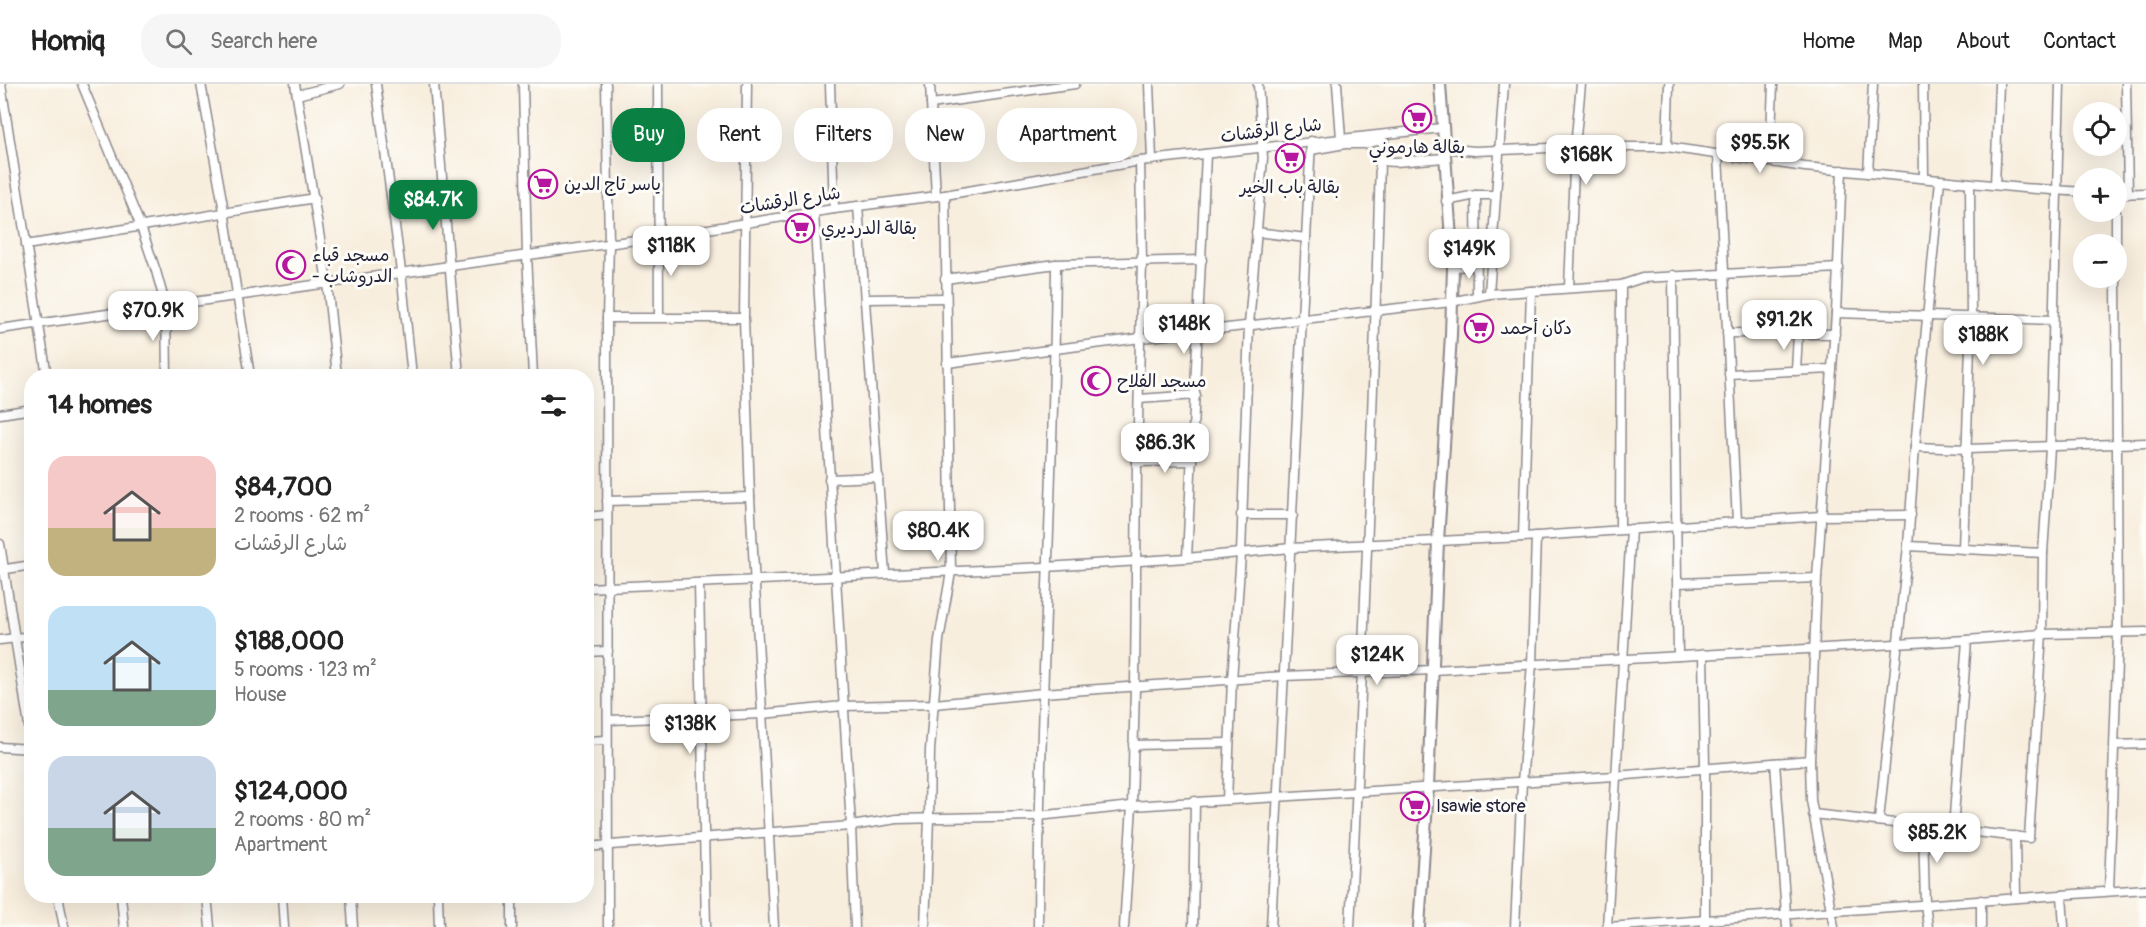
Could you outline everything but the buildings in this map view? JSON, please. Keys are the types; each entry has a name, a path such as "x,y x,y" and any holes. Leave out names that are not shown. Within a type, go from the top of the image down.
{"street":[{"path":"1,84 46,369"},
{"path":"82,84 141,226 166,307 167,369"},
{"path":"201,84 249,369"},
{"path":"295,84 315,198 336,369"},
{"path":"297,95 340,84"},
{"path":"376,84 401,271 410,369"},
{"path":"434,84 458,369"},
{"path":"523,84 533,369"},
{"path":"606,84 609,243 606,318 608,927"},
{"path":"658,84 659,317"},
{"path":"747,84 744,318 750,497 774,927"},
{"path":"830,84 834,209"},
{"path":"925,927 930,818 930,750 939,640 951,572 946,298 930,84"},
{"path":"931,104 1075,84"},
{"path":"1149,84 1152,160"},
{"path":"1227,800 1232,680 1241,554 1249,325 1263,148 1258,84"},
{"path":"1337,84 1341,138"},
{"path":"1419,927 1428,787 1438,542 1450,363 1452,267 1440,84"},
{"path":"1489,294 1504,84"},
{"path":"1569,287 1575,147 1581,84"},
{"path":"1667,147 1669,84"},
{"path":"1770,162 1773,84"},
{"path":"1868,173 1873,84"},
{"path":"1923,84 1924,178"},
{"path":"1995,185 1999,84"},
{"path":"1814,813 2029,838 2042,634 2043,553 2050,448 2059,190 2060,84"},
{"path":"2126,84 2128,194 2146,193"},
{"name":"شارع الرقشات","path":"0,329 166,307 401,271 657,237 940,195 1140,161 1263,148 1311,146 1341,138 1442,128"},
{"path":"1271,927 1311,146 1366,144 1377,141 1384,142 1380,161 1363,673 1350,927"},
{"path":"1444,144 1463,151 1575,147 1667,147 1868,173 2073,191"},
{"path":"1187,558 1206,154"},
{"path":"1718,154 1737,521"},
{"path":"1380,161 1444,158"},
{"path":"1124,927 1132,806 1142,261 1140,161"},
{"path":"1834,927 1814,813 1810,760 1813,648 1835,334 1842,170"},
{"path":"1879,820 1911,515 1915,447 1940,180"},
{"path":"1963,549 1971,318 1970,183"},
{"path":"1446,201 1476,195 1496,195"},
{"path":"1476,195 1477,296"},
{"path":"26,245 315,198"},
{"path":"858,206 867,299 885,574"},
{"path":"814,213 855,927"},
{"path":"1256,232 1306,238"},
{"path":"945,279 1056,264 1202,260"},
{"path":"1038,927 1038,816 1055,350 1056,264"},
{"path":"1452,267 1475,264"},
{"path":"947,363 1376,309 1451,302 1489,294 1621,285 1642,278 1673,275 1839,268"},
{"path":"1673,275 1678,656"},
{"path":"1620,530 1621,285"},
{"path":"2109,891 2118,633 2116,288"},
{"path":"1523,537 1531,291"},
{"path":"867,299 946,298"},
{"path":"1836,313 2053,320"},
{"path":"606,318 744,318"},
{"path":"1727,333 1835,334"},
{"path":"1796,371 1798,333"},
{"path":"1729,374 1832,369"},
{"path":"1139,399 1196,395"},
{"path":"0,414 24,410"},
{"path":"1915,447 2050,448 2146,443"},
{"path":"1137,462 1192,461"},
{"path":"829,479 879,477"},
{"path":"607,501 750,497"},
{"path":"1241,514 1293,515"},
{"path":"594,516 607,515"},
{"path":"594,588 835,575 1046,567 1241,554 1291,548 1523,537 1737,521 1821,516 1911,515"},
{"path":"1631,529 1607,927 1705,923 1832,911 2146,889"},
{"path":"1515,927 1522,782 1532,664 1536,536"},
{"path":"0,544 2,570 24,696"},
{"path":"1908,546 2043,553"},
{"path":"2,570 24,566"},
{"path":"1678,583 1817,578"},
{"path":"699,583 706,927"},
{"path":"609,720 762,714 843,706 935,704 1043,693 1284,676 1433,670 2042,634 2146,632"},
{"path":"0,640 24,637"},
{"path":"1953,829 1967,640"},
{"path":"594,652 608,651"},
{"path":"1703,654 1705,923"},
{"path":"594,741 607,740"},
{"path":"1133,745 1229,743"},
{"path":"2115,745 2146,744"},
{"path":"0,747 24,747"},
{"path":"594,846 851,826 897,819 1038,816 1195,801 1615,776 1810,760"},
{"path":"1775,763 1787,927"},
{"path":"1193,927 1195,801"},
{"path":"1923,825 1925,904 1928,927"},
{"path":"2015,836 2016,898"},
{"path":"2062,895 2064,927"},
{"path":"1981,900 1982,927"},
{"path":"59,903 64,927"},
{"path":"122,903 124,927"},
{"path":"208,903 210,927"},
{"path":"282,903 284,927"},
{"path":"351,903 353,927"},
{"path":"438,903 440,927"},
{"path":"512,903 512,927"}],"place":[{"name":"بقالة هارموني","path":"1417,118"},
{"name":"بقالة باب الخير","path":"1290,158"},
{"name":"ياسر تاج الدين","path":"543,184"},
{"name":"بقالة الدرديري","path":"800,228"},
{"name":"مسجد قباء - الدروشاب","path":"291,265"},
{"name":"دكان أحمد","path":"1479,328"},
{"name":"مسجد الفلاح","path":"1096,381"},
{"name":"Isawie store","path":"1415,806"}]}
